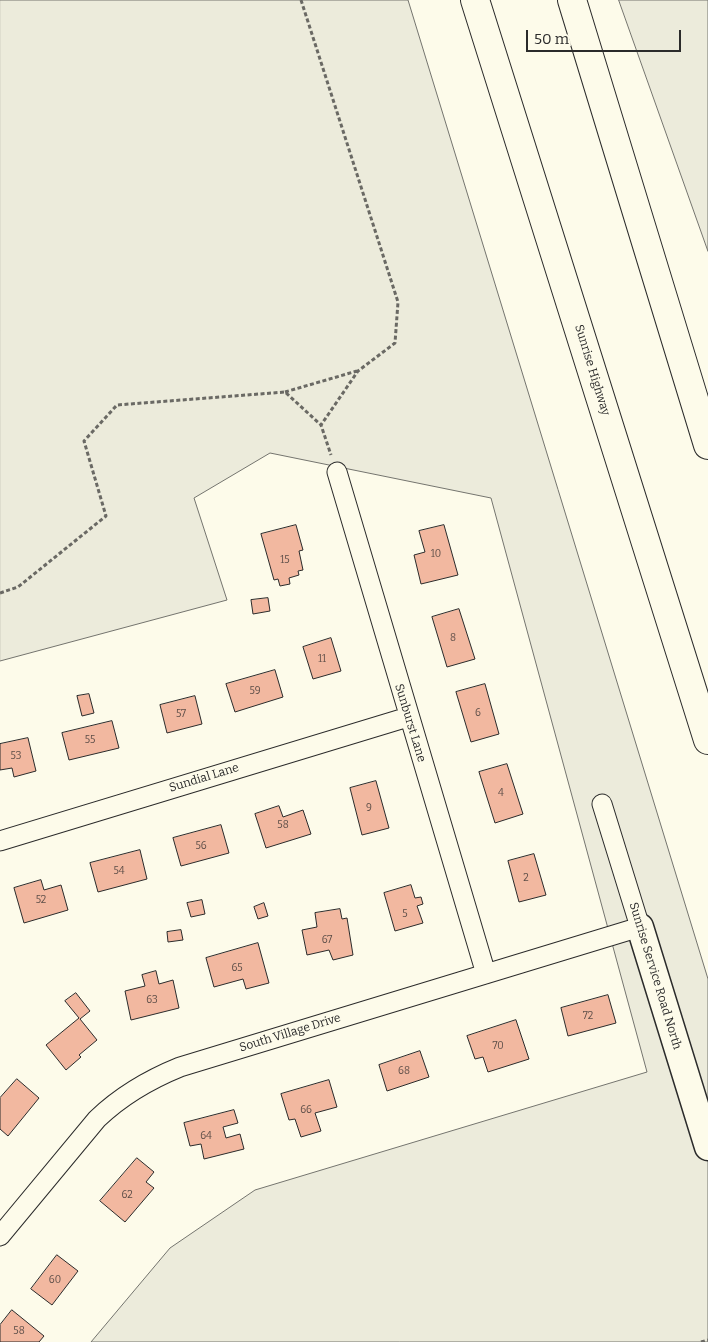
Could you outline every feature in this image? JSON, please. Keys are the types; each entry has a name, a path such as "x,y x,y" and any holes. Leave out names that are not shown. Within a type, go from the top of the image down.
{"highway":[{"name":"Sunrise Highway","path":"475,0 708,740"},
{"path":"572,0 708,445"}],"street":[{"name":"Sunburst Lane","path":"337,472 408,717 486,974"},
{"name":"Sundial Lane","path":"0,841 408,717"},
{"name":"Sunrise Service Road North","path":"602,804 708,1147"},
{"name":"South Village Drive","path":"0,1236 97,1119 114,1103 155,1077 189,1064 640,927"}],"path":[{"path":"301,0 398,302 395,343 358,371 321,425"},
{"path":"0,593 18,587 106,516 84,441 117,405 286,392 358,371"},
{"path":"286,392 321,425 337,472"},
{"path":"701,1342 708,1340"}],"shaded area":[{"path":"0,0 408,0 708,979 708,1342 91,1342 170,1248 255,1190 647,1072 491,498 270,453 194,498 227,600 0,661"},
{"path":"619,0 708,0 708,251"}],"building":[{"path":"296,525 303,550 299,551 303,570 298,571 299,575 289,578 290,584 280,586 278,579 274,580 261,534"},
{"path":"444,525 458,575 421,584 414,555 425,552 419,531"},
{"path":"268,598 270,611 253,614 251,600"},
{"path":"459,609 475,659 447,667 432,617"},
{"path":"331,638 341,671 313,679 303,647"},
{"path":"275,670 283,697 235,712 226,684"},
{"path":"485,684 499,734 471,742 456,692"},
{"path":"89,694 94,713 82,716 77,696"},
{"path":"195,696 202,724 167,733 160,705"},
{"path":"112,721 119,748 69,760 62,733"},
{"path":"28,738 36,771 14,777 12,768 0,770 0,744"},
{"path":"507,764 523,814 495,823 479,772"},
{"path":"376,781 389,828 362,835 350,788"},
{"path":"279,806 283,817 303,810 311,834 266,848 255,814"},
{"path":"221,825 229,853 181,866 173,838"},
{"path":"140,850 147,879 98,892 90,863"},
{"path":"534,854 546,895 519,902 508,861"},
{"path":"41,880 44,890 61,885 68,910 24,923 14,888"},
{"path":"411,885 415,898 421,897 423,904 417,906 423,923 395,931 384,893"},
{"path":"202,900 205,914 191,917 187,903"},
{"path":"264,903 268,916 258,919 254,907"},
{"path":"340,909 342,919 347,918 353,955 333,960 329,950 307,955 302,930 317,927 315,913"},
{"path":"181,930 183,940 168,942 167,932"},
{"path":"258,943 269,983 246,989 243,979 214,987 206,958"},
{"path":"156,971 159,984 173,980 179,1008 131,1020 125,991 145,986 142,975"},
{"path":"76,993 90,1011 80,1019 97,1040 79,1055 81,1057 66,1070 46,1045 79,1018 65,1001"},
{"path":"608,995 616,1023 568,1036 561,1008"},
{"path":"516,1020 529,1059 488,1072 483,1057 475,1059 467,1036"},
{"path":"420,1051 429,1077 387,1091 379,1065"},
{"path":"17,1079 39,1098 8,1136 0,1129 0,1098"},
{"path":"329,1080 337,1107 315,1113 321,1131 301,1137 295,1119 289,1120 281,1094"},
{"path":"234,1110 238,1123 223,1127 226,1138 240,1134 244,1149 204,1159 201,1144 190,1146 184,1123"},
{"path":"137,1158 154,1172 146,1182 154,1188 125,1222 100,1201"},
{"path":"57,1255 78,1271 52,1305 31,1289"},
{"path":"12,1310 44,1336 39,1342 0,1342 0,1325"}]}
